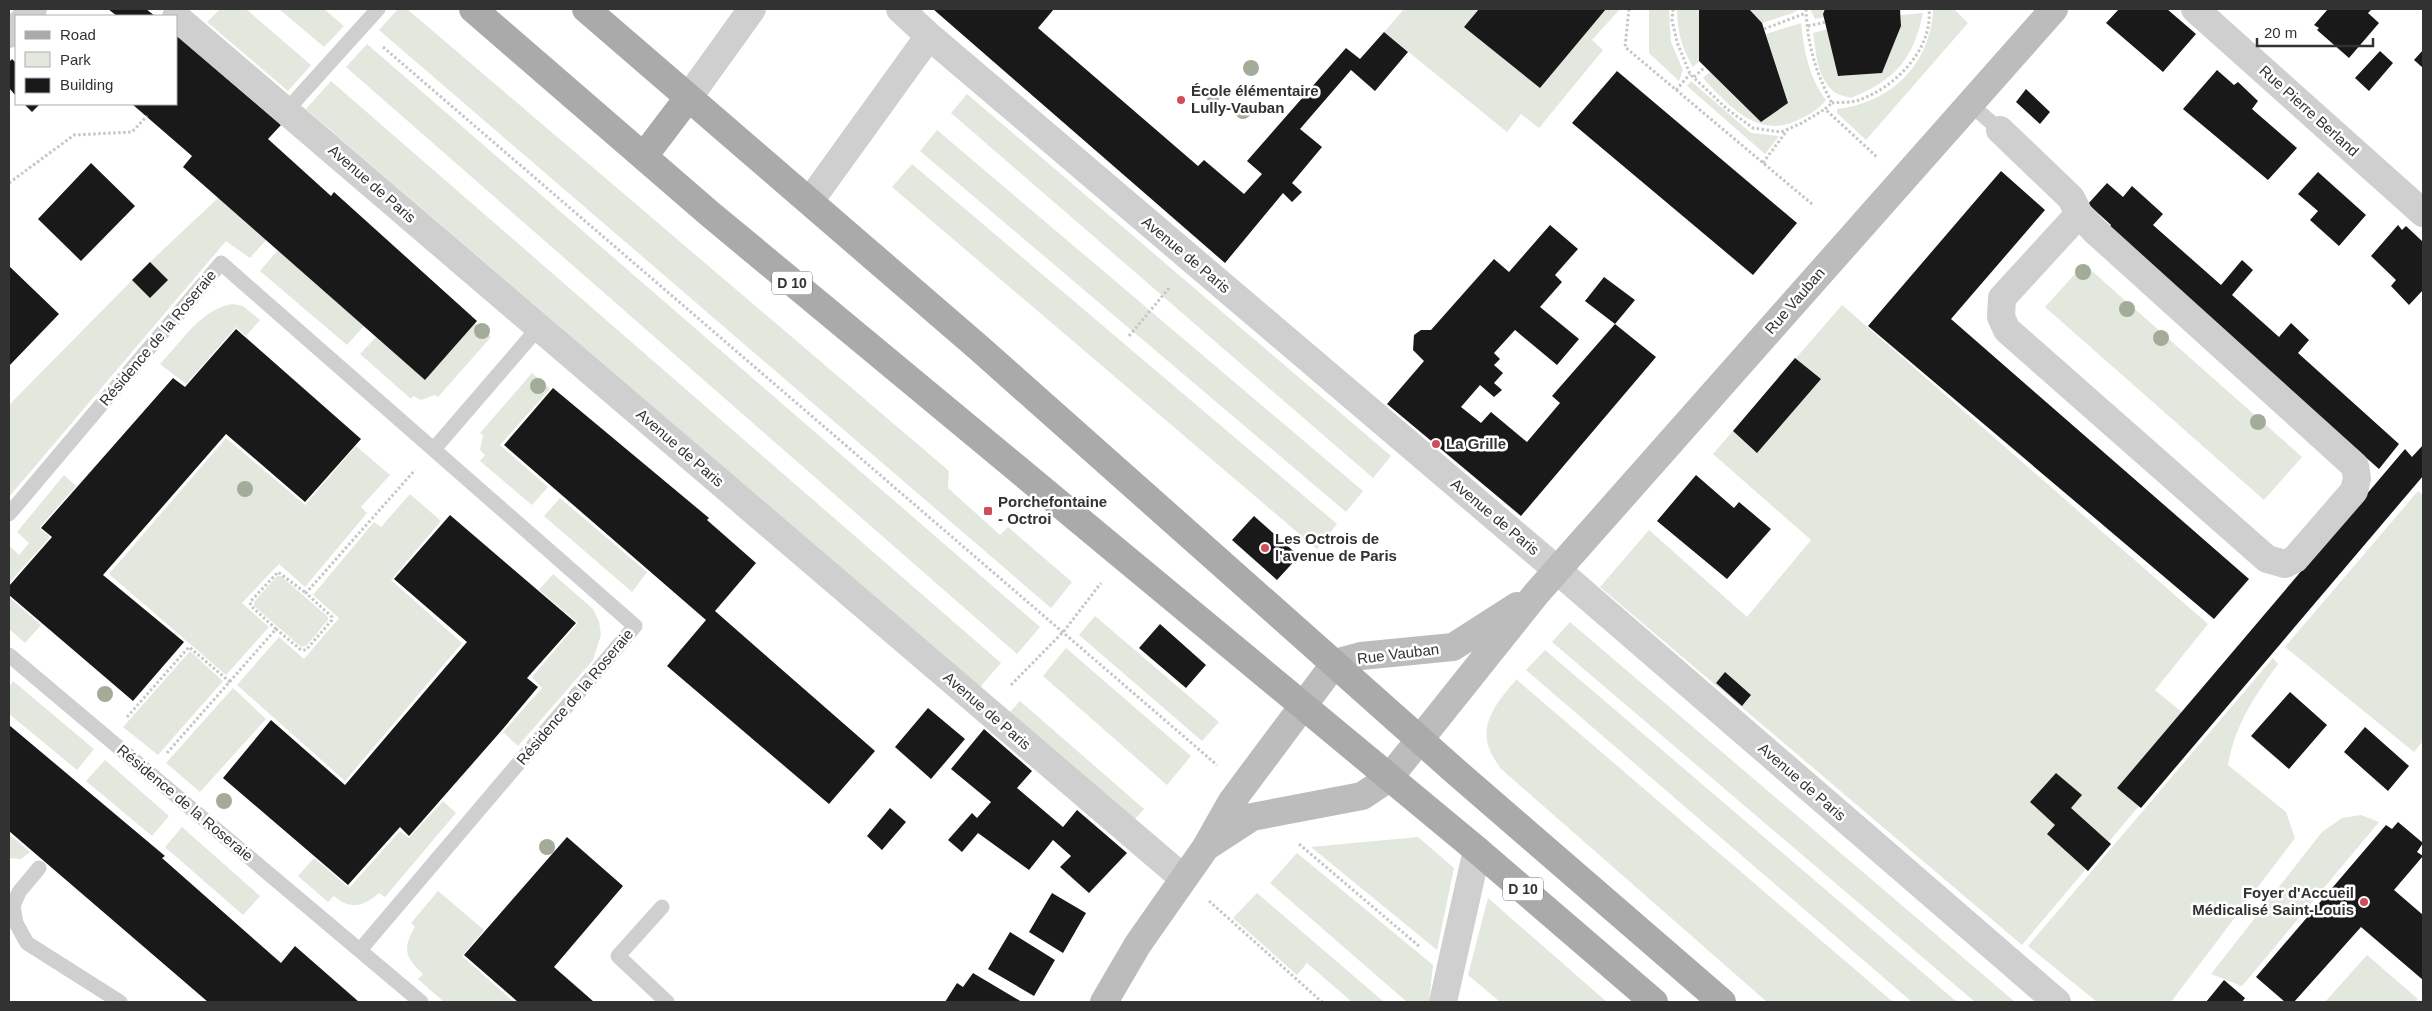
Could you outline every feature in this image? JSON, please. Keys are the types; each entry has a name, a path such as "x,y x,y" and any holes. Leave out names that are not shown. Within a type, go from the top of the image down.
{"main road":[{"name":"D 10","path":"473,9 710,214 1477,850 1654,1002"},
{"path":"586,9 1073,430 1421,739 1722,1002"},
{"name":"Rue Vauban","path":"1206,847 1252,817 1362,796 1390,778 1536,594 2054,9"},
{"path":"644,156 688,98"},
{"name":"Rue Vauban","path":"1335,663 1361,656 1453,647 1536,594"},
{"path":"1104,1002 1138,944 1206,847 1232,801 1335,663"}],"street":[{"path":"688,98 752,9"},
{"name":"Avenue de Paris","path":"900,9 929,36 1557,570 2057,1002"},
{"name":"Rue Pierre Berland","path":"2195,9 2423,213"},
{"name":"Avenue de Paris","path":"178,18 1183,878"},
{"path":"810,201 929,36"},
{"path":"2000,130 2071,198 2079,214 2355,466 2357,478 2354,491 2295,559 2285,564 2267,559 2007,330 2001,317 2002,298 2079,214"},
{"path":"1444,1002 1477,850"}],"lane":[{"path":"286,110 378,9"},
{"path":"1970,104 2000,130"},
{"name":"Résidence de la Roseraie","path":"9,514 221,263 635,626 360,950"},
{"path":"434,449 539,327"},
{"name":"Résidence de la Roseraie","path":"9,655 421,1002"},
{"path":"39,868 12,897 16,923 27,943 120,1002"},
{"path":"662,906 618,956 667,1002"}],"path":[{"path":"1629,9 1625,47 1812,204"},
{"path":"1673,9 1672,20 1677,42 1692,76 1727,109 1753,128 1781,132 1825,109 1832,103 1857,101 1886,88 1905,70 1924,40 1929,9"},
{"path":"1764,29 1806,11 1818,77 1832,103"},
{"path":"1808,26 1826,22"},
{"path":"360,28 1064,631 1224,771"},
{"path":"1676,90 1705,67"},
{"path":"1825,109 1903,179"},
{"path":"9,183 74,135 132,132 147,116"},
{"path":"1763,163 1788,129"},
{"path":"1129,336 1174,282"},
{"path":"306,593 401,486"},
{"path":"987,712 1064,631 1122,556"},
{"path":"278,572 306,593 332,617 332,620 306,650 301,650 251,606 250,602 278,572"},
{"path":"149,773 276,629"},
{"path":"125,719 189,647 230,682"},
{"path":"1290,840 1299,844 1449,972"},
{"path":"1224,915 1322,1002"}],"green space":[{"path":"220,9 246,9 311,65 288,91 207,22"},
{"path":"279,9 324,9 344,26 324,47"},
{"path":"398,9 407,9 949,471 948,488 1000,535 1008,527 1072,582 1051,608 379,30"},
{"path":"1404,9 1479,9 1464,27 1540,88 1606,9 1620,9 1592,40 1603,50 1539,128 1521,114 1507,132 1384,32"},
{"path":"1649,9 1669,9 1671,42 1683,70 1679,81 1649,53"},
{"path":"1677,9 1699,9 1699,61 1693,67 1681,39"},
{"path":"1749,9 1799,9 1793,13 1762,23"},
{"path":"1810,9 1825,9 1825,17 1815,19"},
{"path":"1933,9 1954,9 1968,23 1866,140 1837,113 1837,109 1874,99 1891,89 1904,77 1916,63 1925,47 1931,29"},
{"path":"1923,13 1914,44 1900,66 1890,76 1879,84 1851,98 1837,94 1828,85 1820,72 1813,33 1828,29 1838,76 1882,73 1901,26 1901,15"},
{"path":"1801,23 1808,64 1815,83 1826,100 1810,114 1783,125 1770,126 1757,123 1733,108 1703,78 1711,71 1761,122 1788,103 1766,34"},
{"path":"367,44 1040,627 1017,654 346,67"},
{"path":"331,81 1001,663 980,687 306,109"},
{"path":"1691,81 1751,133 1779,136 1765,154 1687,86"},
{"path":"967,94 1391,456 1373,478 951,113"},
{"path":"937,130 1363,491 1346,512 920,151"},
{"path":"912,164 1337,524 1317,549 892,187"},
{"path":"219,197 266,240 250,258 226,241 9,497 9,405 150,262"},
{"path":"278,250 364,326 347,345 260,271"},
{"path":"2084,264 2302,457 2264,500 2045,307"},
{"path":"233,304 243,306 260,320 246,336 236,327 186,384 160,364 184,336 202,319 211,312"},
{"path":"1842,305 2208,624 2155,690 2203,730 2022,945 1600,587 1649,530 1747,617 1811,540 1713,454"},
{"path":"475,323 491,337 438,397 435,395 421,400 413,396 411,399 360,354 376,337 425,380"},
{"path":"532,373 550,389 500,445 548,487 532,505 480,461 485,455 480,450 483,435 480,433"},
{"path":"226,438 305,505 356,446 390,475 361,507 367,513 305,587 279,564 242,603 269,627 226,675 109,574"},
{"path":"64,475 76,486 39,528 50,537 9,583 9,545 19,555 29,543 17,532"},
{"path":"2418,491 2423,495 2423,741 2414,752 2285,647"},
{"path":"410,494 441,521 391,580 462,643 345,781 237,685 279,637 304,659 339,618 313,595 374,522 381,527"},
{"path":"560,498 647,572 632,592 544,516"},
{"path":"553,574 593,609 599,621 601,635 593,660 518,746 503,732 542,688 532,677 578,623 539,590"},
{"path":"277,576 281,576 328,617 328,620 306,646 301,647 254,606 254,602"},
{"path":"9,597 41,625 25,643 9,629"},
{"path":"1095,616 1219,722 1202,741 1079,635"},
{"path":"1570,622 2015,1002 1975,1002 1552,642"},
{"path":"1066,648 1191,756 1167,785 1043,676"},
{"path":"1545,650 1957,1002 1912,1002 1526,670"},
{"path":"190,651 223,681 158,755 123,727"},
{"path":"2273,658 2278,664 2261,688 2241,724 2235,737 2228,765 2286,812 2295,838 2171,1002 2097,1002 2028,946"},
{"path":"1517,679 1893,1002 1767,1002 1500,768 1489,748 1487,729 1489,719 1498,702"},
{"path":"13,681 94,749 77,770 9,714 9,687"},
{"path":"233,688 266,719 200,792 166,763"},
{"path":"1020,701 1144,809 1133,821 1008,714"},
{"path":"105,760 169,816 152,836 86,781"},
{"path":"443,801 456,813 385,897 379,893 362,904 351,905 334,896 328,902 298,876 314,858 349,888 400,831 409,838"},
{"path":"2361,815 2379,822 2242,986 2211,974 2322,832 2342,818"},
{"path":"182,827 260,896 243,915 165,847"},
{"path":"9,834 30,852 21,859 9,858"},
{"path":"1418,837 1454,868 1437,950 1311,847"},
{"path":"1297,853 1433,965 1429,1002 1407,1002 1270,883"},
{"path":"438,891 484,930 462,956 514,1002 444,1002 418,979 423,974 412,963 407,952 408,941 415,927 411,923"},
{"path":"1257,893 1384,1002 1352,1002 1307,963 1297,975 1233,918"},
{"path":"1488,898 1607,1002 1500,1002 1468,975"},
{"path":"2367,955 2418,999 2415,1002 2325,1002"}],"building":[{"path":"108,9 146,9 154,15 116,15"},
{"path":"933,9 1054,9 1038,28 1198,166 1204,160 1244,194 1262,174 1247,161 1346,48 1360,59 1384,32 1408,52 1375,91 1351,70 1300,129 1322,147 1292,183 1302,192 1292,202 1283,193 1225,263"},
{"path":"1479,9 1606,9 1540,88 1464,27"},
{"path":"1699,9 1749,9 1762,23 1788,103 1761,122 1699,61"},
{"path":"1825,9 1900,9 1901,26 1882,73 1838,76 1823,14"},
{"path":"2119,9 2167,9 2196,34 2163,72 2106,23"},
{"path":"2328,9 2372,9 2368,13 2379,23 2349,58 2317,30 2319,28 2314,25"},
{"path":"178,37 281,125 268,139 331,196 334,192 477,321 425,380 183,167 192,156 133,105 178,105"},
{"path":"2423,50 2423,68 2414,60"},
{"path":"2380,51 2393,63 2369,91 2355,78"},
{"path":"12,59 15,62 15,95 9,88 9,62"},
{"path":"2217,70 2234,85 2238,82 2258,101 2252,109 2297,148 2268,180 2183,109"},
{"path":"1617,71 1797,223 1753,275 1572,123"},
{"path":"2026,89 2050,112 2040,124 2016,102"},
{"path":"25,105 39,105 32,112"},
{"path":"91,163 135,206 81,261 38,219"},
{"path":"2001,171 2045,210 1951,319 2249,579 2214,619 1868,326"},
{"path":"2318,172 2366,215 2339,246 2310,220 2318,211 2298,194"},
{"path":"2107,183 2123,197 2132,186 2163,214 2153,225 2221,285 2242,260 2253,270 2232,295 2279,337 2291,323 2309,340 2298,353 2399,444 2379,469 2108,229 2111,225 2088,204"},
{"path":"1550,225 1578,249 1555,275 1562,282 1540,307 1579,339 1557,365 1515,330 1494,353 1500,359 1494,365 1503,373 1494,383 1502,390 1494,397 1480,385 1461,407 1481,423 1491,412 1527,442 1560,403 1552,396 1615,324 1656,357 1521,516 1387,404 1424,361 1413,350 1414,335 1421,330 1431,330 1494,259 1509,272"},
{"path":"2398,225 2402,230 2406,226 2423,242 2423,290 2409,305 2391,286 2396,280 2371,256"},
{"path":"150,262 168,280 150,298 132,280"},
{"path":"9,266 59,314 9,366"},
{"path":"1604,277 1635,300 1615,324 1585,301"},
{"path":"236,329 361,439 305,502 226,434 103,575 184,642 133,701 9,595 9,586 52,537 41,528 173,378 185,387"},
{"path":"1795,358 1821,379 1757,453 1733,431"},
{"path":"553,388 709,518 707,520 756,563 715,611 875,751 829,804 667,666 706,620 504,445"},
{"path":"2423,445 2423,476 2141,808 2117,788 2405,449 2412,457"},
{"path":"1696,475 1734,508 1739,502 1771,529 1727,579 1657,521"},
{"path":"450,515 576,623 527,678 538,687 502,730 409,836 400,827 348,885 223,778 271,720 345,785 467,642 394,579"},
{"name":"Les Octrois de l'avenue de Paris","path":"1254,516 1299,556 1277,580 1232,540"},
{"path":"1160,624 1206,665 1186,688 1139,648"},
{"path":"1725,672 1751,695 1742,706 1716,683"},
{"path":"2290,692 2327,725 2289,769 2251,736"},
{"path":"928,708 965,739 931,779 895,747"},
{"path":"9,725 165,856 162,858 281,963 295,946 359,1002 208,1002 9,831"},
{"path":"2365,727 2409,766 2388,791 2344,752"},
{"path":"984,729 1032,771 1017,788 1063,827 1077,810 1127,853 1089,893 1060,867 1071,856 1053,840 1029,870 978,833 962,852 948,840 972,813 977,818 991,802 951,769"},
{"path":"2056,773 2082,795 2071,808 2111,844 2088,871 2047,834 2055,825 2030,802"},
{"path":"890,808 906,822 882,850 867,836"},
{"name":"Foyer d'Accueil Médicalisé Saint-Louis","path":"2398,822 2423,843 2417,852 2423,856 2394,890 2423,915 2423,980 2361,927 2294,1002 2285,1002 2256,977 2386,825 2392,829"},
{"path":"567,837 623,886 554,967 594,1002 518,1002 464,955"},
{"path":"1052,893 1086,913 1063,953 1029,932"},
{"path":"1010,932 1055,960 1034,996 988,969"},
{"path":"973,973 1022,1002 945,1002 957,983 963,987"},
{"path":"2224,980 2245,998 2242,1002 2206,1002"}],"place":[{"name":"École élémentaire Lully-Vauban","path":"1181,100"},
{"name":"La Grille","path":"1436,444"},
{"name":"Porchefontaine - Octroi","path":"988,511"},
{"name":"Les Octrois de l'avenue de Paris","path":"1265,548"},
{"name":"Foyer d'Accueil Médicalisé Saint-Louis","path":"2364,902"}]}
